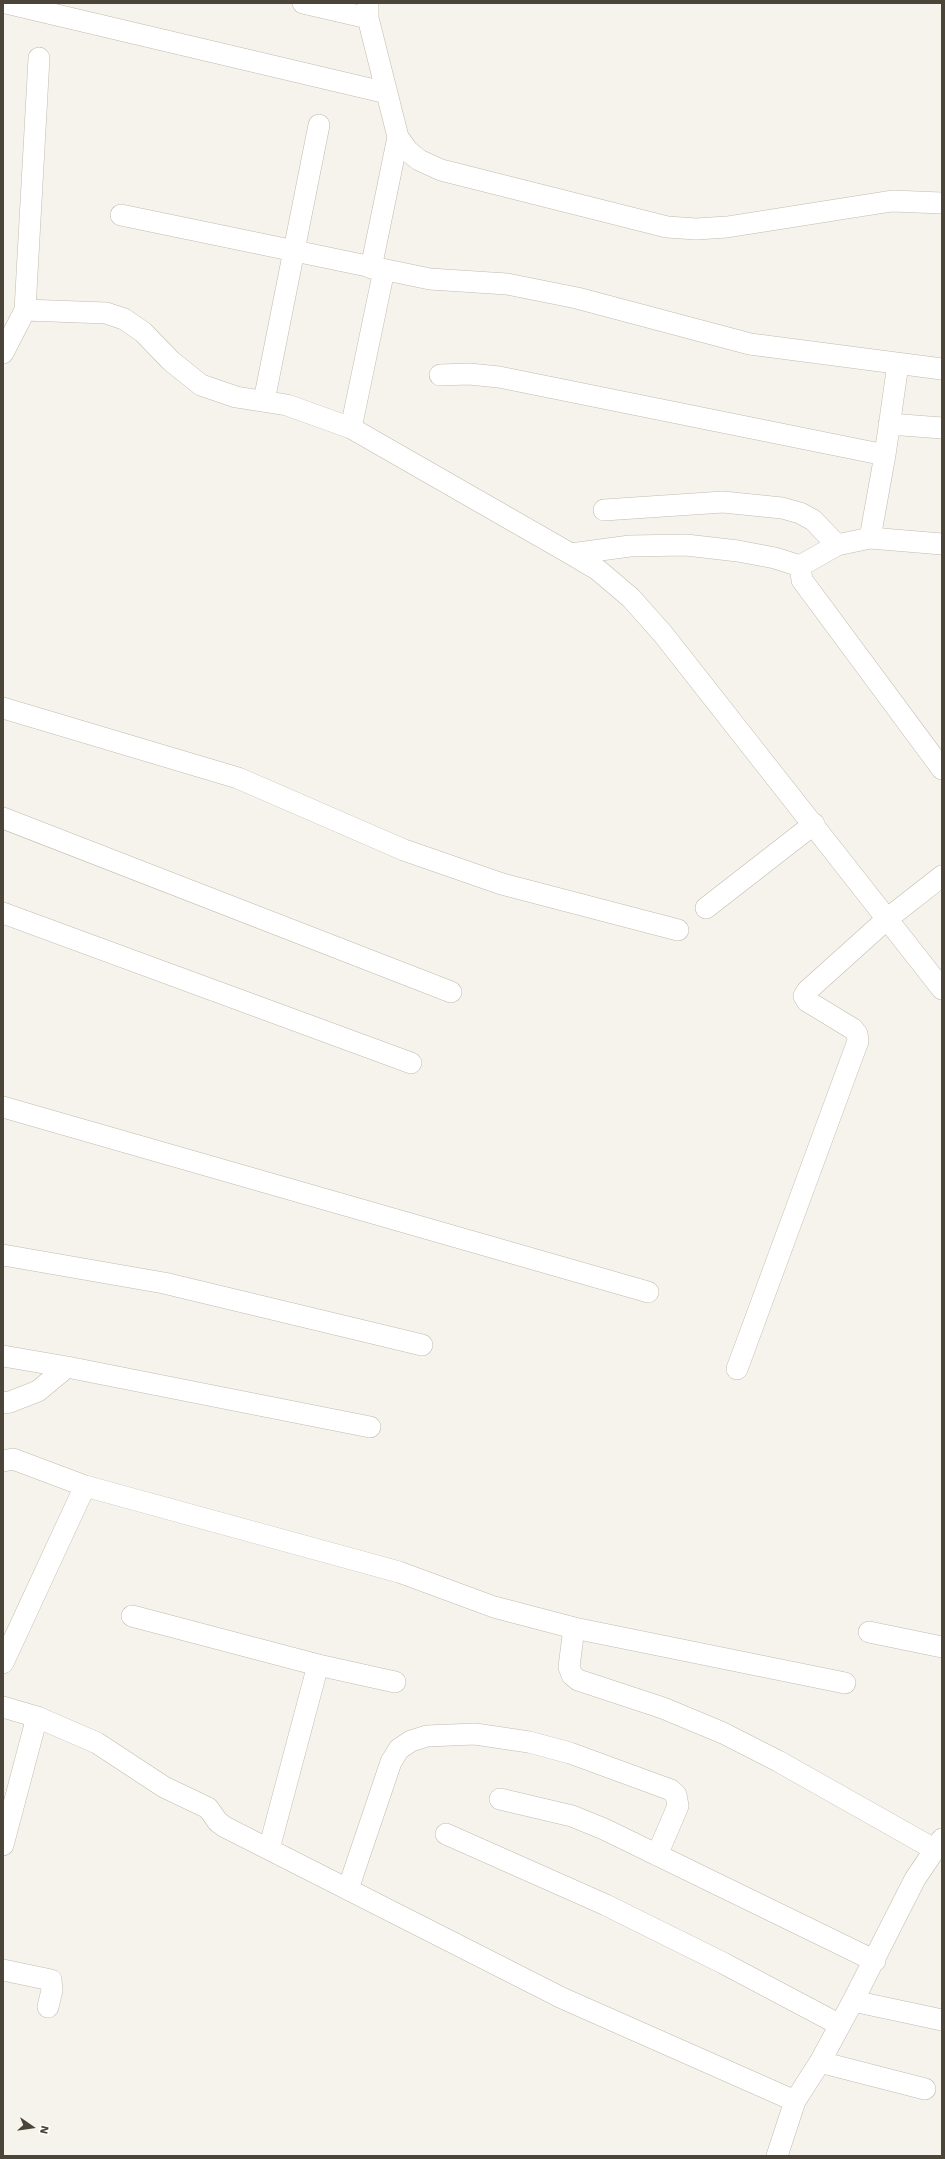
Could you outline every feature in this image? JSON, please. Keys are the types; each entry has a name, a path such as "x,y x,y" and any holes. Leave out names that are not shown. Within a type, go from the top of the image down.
{"street":[{"path":"6,3 387,93"},
{"path":"304,3 368,11 398,138 378,269 351,428"},
{"path":"3,353 25,310 39,58"},
{"path":"264,401 319,125"},
{"path":"398,138 408,151 419,160 441,170 667,227 696,230 727,227 892,202 942,203"},
{"path":"121,215 430,279 507,284 577,298 750,344 942,369"},
{"path":"25,310 106,313 124,319 143,332 171,361 201,384 236,397 287,405 351,428 598,570 631,598 663,634 814,824 942,989"},
{"path":"870,538 885,455 898,364"},
{"path":"440,375 469,374 499,377 885,455"},
{"path":"889,424 942,428"},
{"path":"604,510 723,502 782,508 800,513 813,520 837,545"},
{"path":"571,554 630,546 686,546 738,551 775,558 800,566 837,545 870,538 942,544"},
{"path":"800,566 802,580 942,769"},
{"path":"3,708 238,778 404,850 502,884 678,930"},
{"path":"3,818 451,992"},
{"path":"706,908 814,824"},
{"path":"736,1369 858,1041 857,1034 853,1029 806,1001 804,996 806,991 887,919 942,876"},
{"path":"3,914 410,1062"},
{"path":"3,1107 648,1292"},
{"path":"3,1255 164,1283 422,1345"},
{"path":"3,1356 67,1367 370,1427"},
{"path":"3,1403 10,1402 38,1391 67,1367"},
{"path":"3,1461 14,1459 85,1486 399,1572 494,1607 574,1628 845,1683"},
{"path":"3,1663 85,1486"},
{"path":"132,1616 318,1665 395,1682"},
{"path":"574,1628 568,1667 572,1675 578,1680 663,1708 723,1733 938,1844 915,1879 853,2002 820,2062 795,2102 777,2156"},
{"path":"869,1632 942,1647"},
{"path":"269,1849 318,1665"},
{"path":"3,1707 36,1718 97,1743 164,1786 208,1808 218,1822 225,1827 562,1998 795,2102"},
{"path":"3,1845 36,1718"},
{"path":"348,1890 391,1762 399,1749 411,1741 427,1736 475,1734 529,1742 570,1753 671,1790 676,1795 678,1806 657,1855"},
{"path":"500,1798 572,1816 604,1829 875,1961"},
{"path":"446,1834 606,1905 737,1970 840,2026"},
{"path":"3,1970 51,1980 52,1990 48,2007"},
{"path":"853,2002 942,2020"},
{"path":"820,2062 925,2089"}]}
